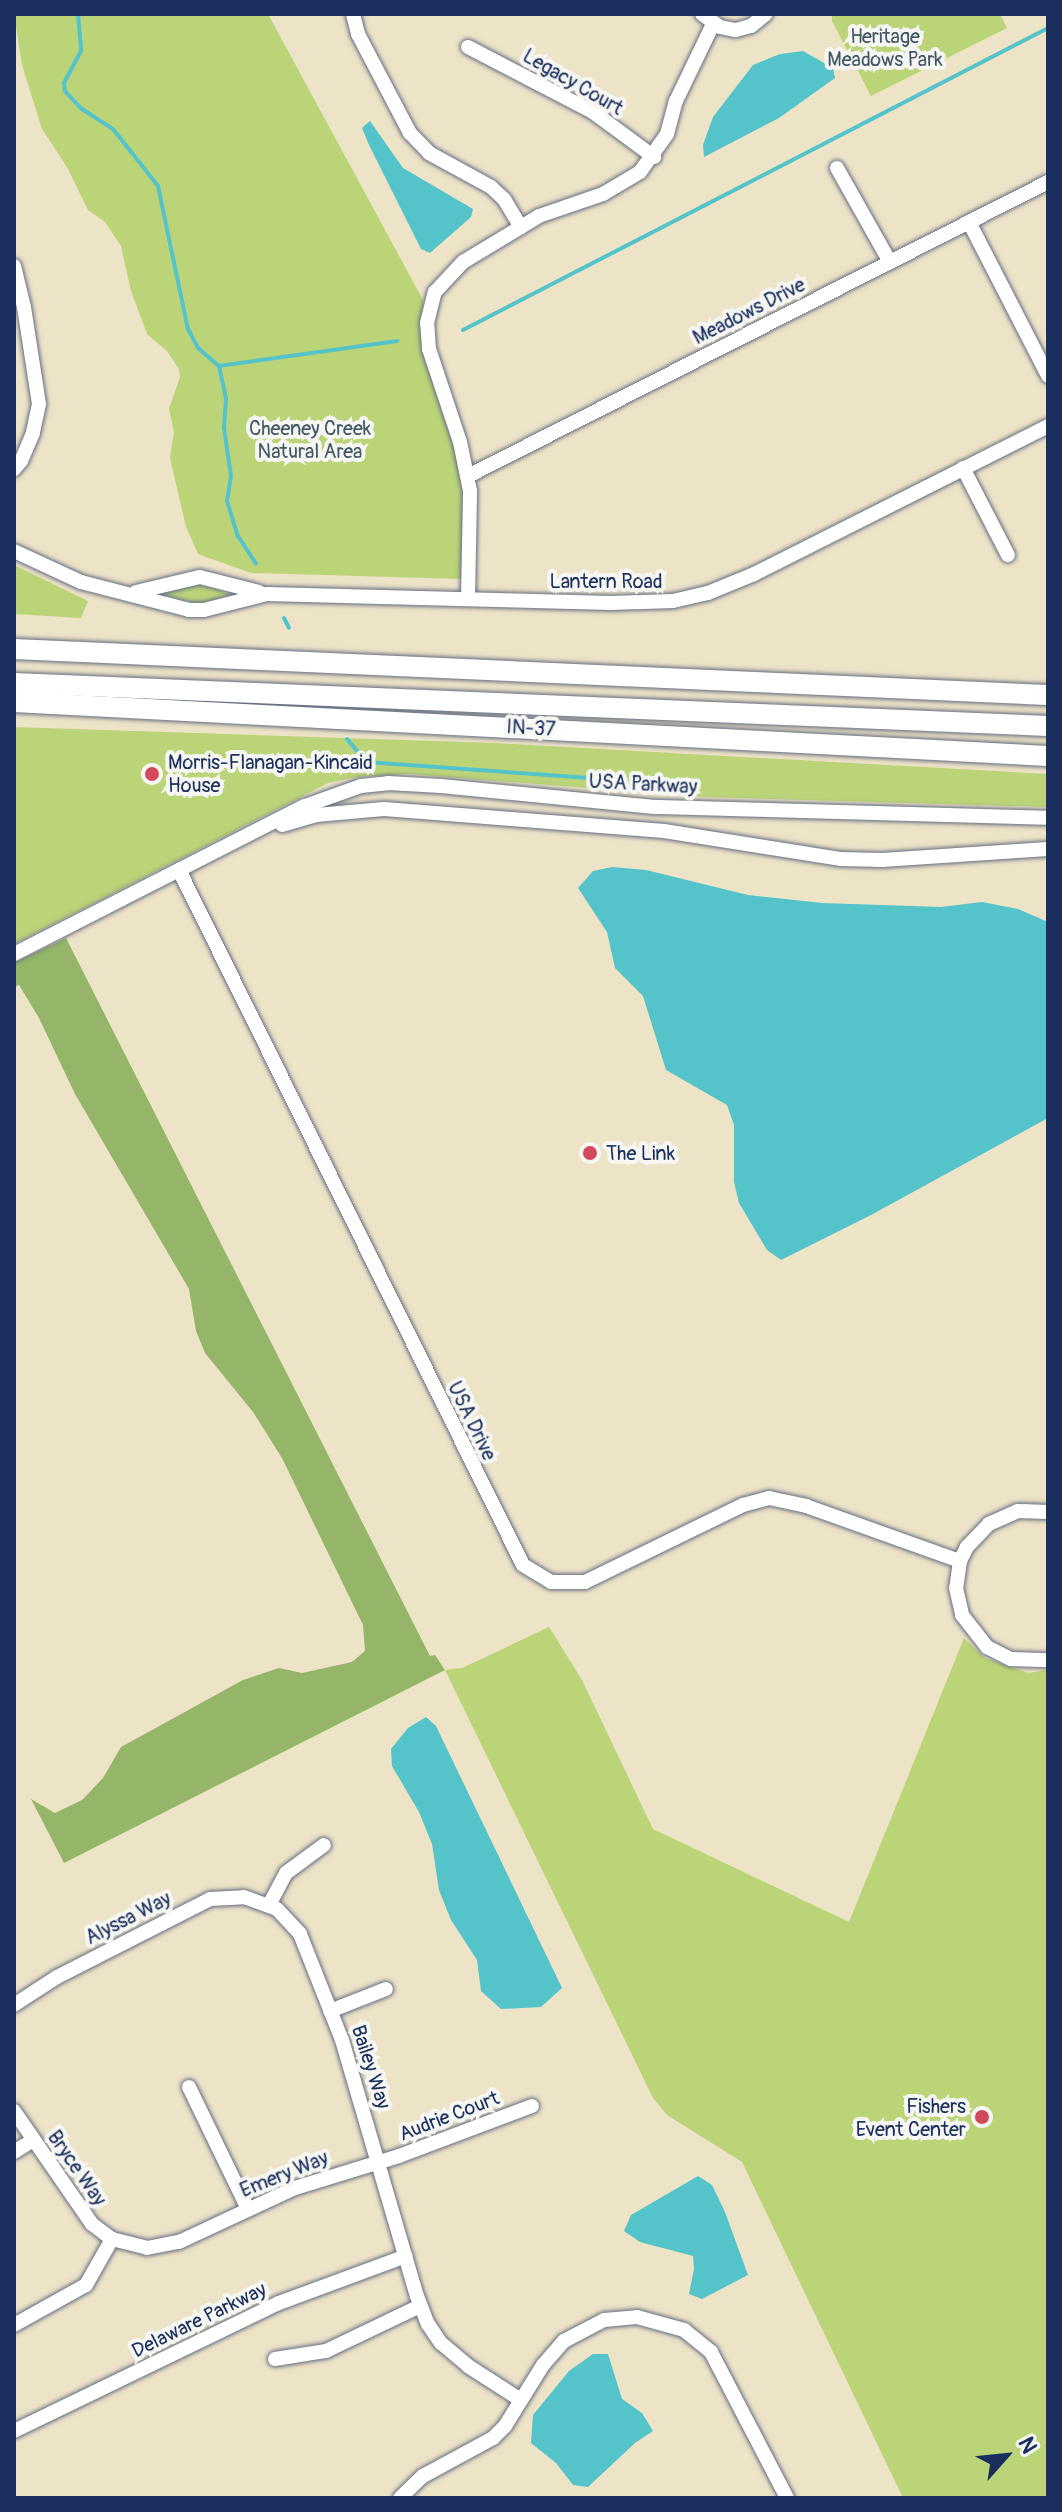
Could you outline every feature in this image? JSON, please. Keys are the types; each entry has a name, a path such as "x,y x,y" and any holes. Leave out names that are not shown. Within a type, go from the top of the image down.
{"highway":[{"path":"14,649 1048,695"},
{"path":"14,683 1048,726"},
{"name":"IN-37","path":"14,702 1048,756"}],"street":[{"path":"353,14 358,34 410,133 429,153 491,187 521,227"},
{"path":"468,599 471,503 468,476 429,349 427,323 431,303 453,269 549,211 621,185 654,157 667,134 707,19 728,29 743,28 766,14"},
{"name":"Legacy Court","path":"468,47 593,112 654,157"},
{"path":"837,168 890,262"},
{"name":"Meadows Drive","path":"468,476 1048,182"},
{"path":"969,222 1048,376"},
{"path":"14,266 24,307 39,404 33,433 21,461 14,469"},
{"name":"Lantern Road","path":"130,593 200,577 267,594 641,603 708,593 754,574 1048,426"},
{"path":"963,468 1008,555"},
{"name":"Lantern Road","path":"14,551 81,582 197,610 267,594"},
{"name":"USA Parkway","path":"14,954 336,793 388,783 657,807 1048,818"},
{"name":"USA Parkway","path":"247,835 316,815 384,809 664,831 840,859 882,860 1048,849"},
{"name":"USA Drive","path":"179,870 523,1565 551,1582 585,1582 743,1505 769,1498 806,1506 960,1561"},
{"path":"1043,1509 1018,1511 989,1524 977,1534 960,1561 958,1602 977,1638 1011,1659 1048,1660"},
{"path":"269,1905 286,1873 298,1861 324,1845"},
{"name":"Alyssa Way","path":"14,2005 57,1977 210,1899 244,1897 269,1905"},
{"name":"Bailey Way","path":"269,1905 290,1921 300,1934 330,2011 380,2162 420,2306 441,2343 521,2400"},
{"path":"330,2011 386,1989"},
{"path":"189,2087 248,2209"},
{"name":"Audrie Court","path":"380,2162 532,2106"},
{"name":"Bryce Way","path":"14,2111 83,2213 112,2239"},
{"path":"14,2152 33,2140"},
{"name":"Emery Way","path":"112,2239 132,2247 162,2247 317,2180 380,2162"},
{"path":"14,2325 86,2285 112,2239"},
{"name":"Delaware Parkway","path":"14,2431 279,2303 406,2256"},
{"path":"275,2359 326,2351 420,2306"},
{"path":"400,2498 423,2476 493,2438 553,2352 589,2326 604,2320 637,2317 668,2323 700,2342 722,2369 787,2498"}],"green space":[{"name":"Cheeney Creek Natural Area","path":"14,14 268,14 423,300 424,355 454,441 463,483 461,579 251,573 198,554 186,527 170,458 174,432 169,409 180,377 179,369 167,351 147,334 131,291 121,246 105,222 88,210 67,167 42,129 22,65"},
{"name":"Heritage Meadows Park","path":"832,14 1000,14 1007,28 871,96 832,21"},
{"path":"14,565 88,601 81,618 14,614"},
{"path":"199,583 231,595 199,604 161,594"},
{"path":"14,727 493,743 1048,774 1048,807 702,797 409,774 357,777 328,783 14,944"},
{"path":"66,938 430,1656 435,1655 445,1670 64,1863 31,1799 55,1813 82,1800 103,1778 121,1747 243,1680 279,1668 302,1673 352,1662 365,1651 363,1625 282,1458 253,1412 205,1353 196,1331 189,1289 75,1094 39,1018 19,985 14,987 14,963"},
{"path":"549,1627 582,1680 653,1829 849,1922 964,1638 985,1658 1028,1673 1048,1670 1048,2498 903,2498 742,2162 667,2115 653,2098 445,1670 462,1668"}],"water":[{"path":"803,51 833,68 835,78 779,118 704,157 703,145 713,117 753,65 780,54"},
{"path":"370,121 403,168 473,209 471,217 430,253 421,249 369,145 362,128"},
{"path":"612,867 646,870 748,895 822,903 941,907 982,902 1018,909 1048,922 1048,1118 871,1215 781,1260 767,1250 739,1203 734,1182 734,1125 727,1105 666,1070 643,996 615,968 607,932 578,888 593,871"},
{"path":"426,1717 436,1726 562,1988 541,2007 501,2009 481,1991 477,1960 451,1920 439,1890 432,1844 419,1812 392,1766 391,1749 408,1728"},
{"path":"698,2176 712,2185 748,2275 702,2299 689,2294 693,2256 640,2242 624,2231 631,2215"},
{"path":"593,2354 608,2354 622,2399 642,2413 653,2431 635,2443 588,2487 573,2485 556,2463 531,2443 533,2415 569,2371"}],"waterway":[{"path":"78,14 81,51 64,83 65,91 82,109 113,129 158,186 188,329 198,348 219,366 226,399 224,428 231,476 227,501 238,536 256,564"},
{"path":"463,330 1048,28"},
{"path":"219,366 397,341"},
{"path":"284,618 289,628"},
{"path":"347,739 366,762 589,778"}],"place":[{"name":"Morris-Flanagan-Kincaid House","path":"152,774"},
{"name":"The Link","path":"590,1153"},
{"name":"Fishers Event Center","path":"982,2117"}]}
